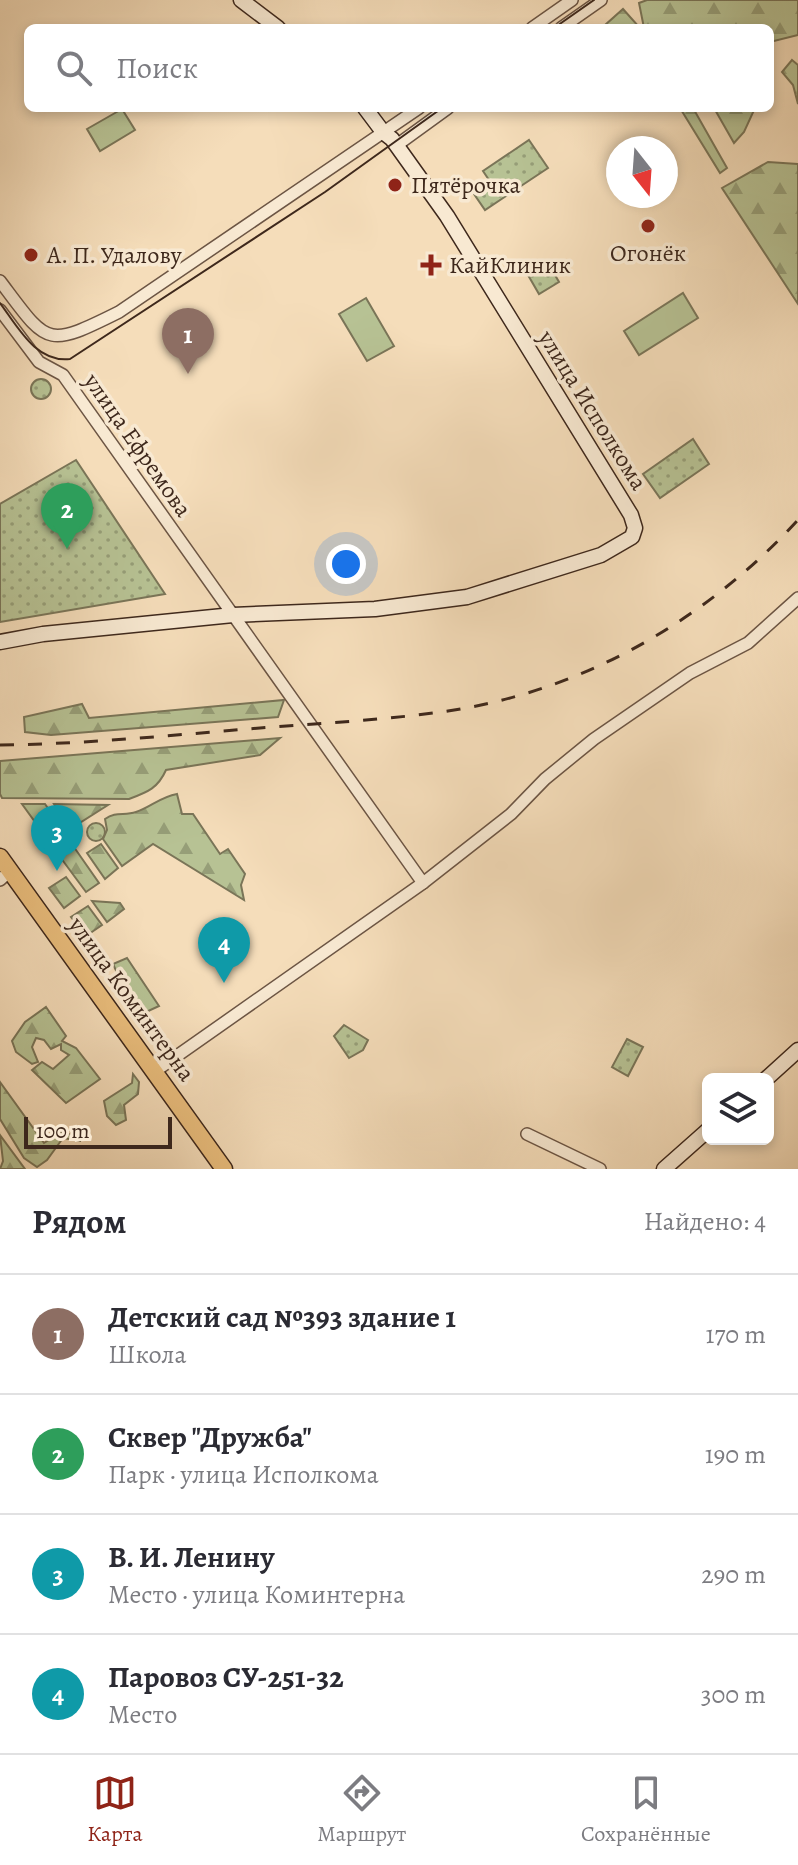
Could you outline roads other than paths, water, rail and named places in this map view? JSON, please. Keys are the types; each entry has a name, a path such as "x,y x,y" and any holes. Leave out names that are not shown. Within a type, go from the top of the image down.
{"main road":[{"name":"улица Коминтерна","path":"0,857 5,876 224,1169"}],"street":[{"path":"241,0 273,24"},
{"path":"538,24 572,0"},
{"path":"567,24 601,0"},
{"name":"улица Исполкома","path":"0,642 233,615 375,609 467,597 601,555 632,537 635,528 631,515 447,216 397,145 368,112"},
{"path":"0,281 35,328 46,336 74,334 119,312 413,112"},
{"path":"397,145 442,112"},
{"name":"улица Ефремова","path":"0,310 39,362 63,375 423,883"},
{"path":"154,1072 423,883 511,814 545,779 614,725 705,665 748,643 798,598"},
{"path":"773,1073 798,1050"},
{"path":"527,1134 600,1169"},
{"path":"664,1169 702,1135"}],"tram line":[{"path":"560,24 594,0"},
{"path":"0,303 29,342 47,355 70,359 325,192 436,112"}],"railway":[{"path":"0,745 98,741 378,719 448,711 498,701 547,687 639,646 723,589 798,520"}],"place":[{"name":"Пятёрочка","path":"395,185"},
{"name":"Огонёк","path":"648,226"},
{"name":"А. П. Удалову","path":"31,255"},
{"name":"КайКлиник","path":"431,265"},
{"name":"Детский сад №393 здание 1","path":"188,374"},
{"name":"Сквер \"Дружба\"","path":"67,549"},
{"name":"В. И. Ленину","path":"57,871"},
{"name":"Паровоз СУ-251-32","path":"224,983"}]}
